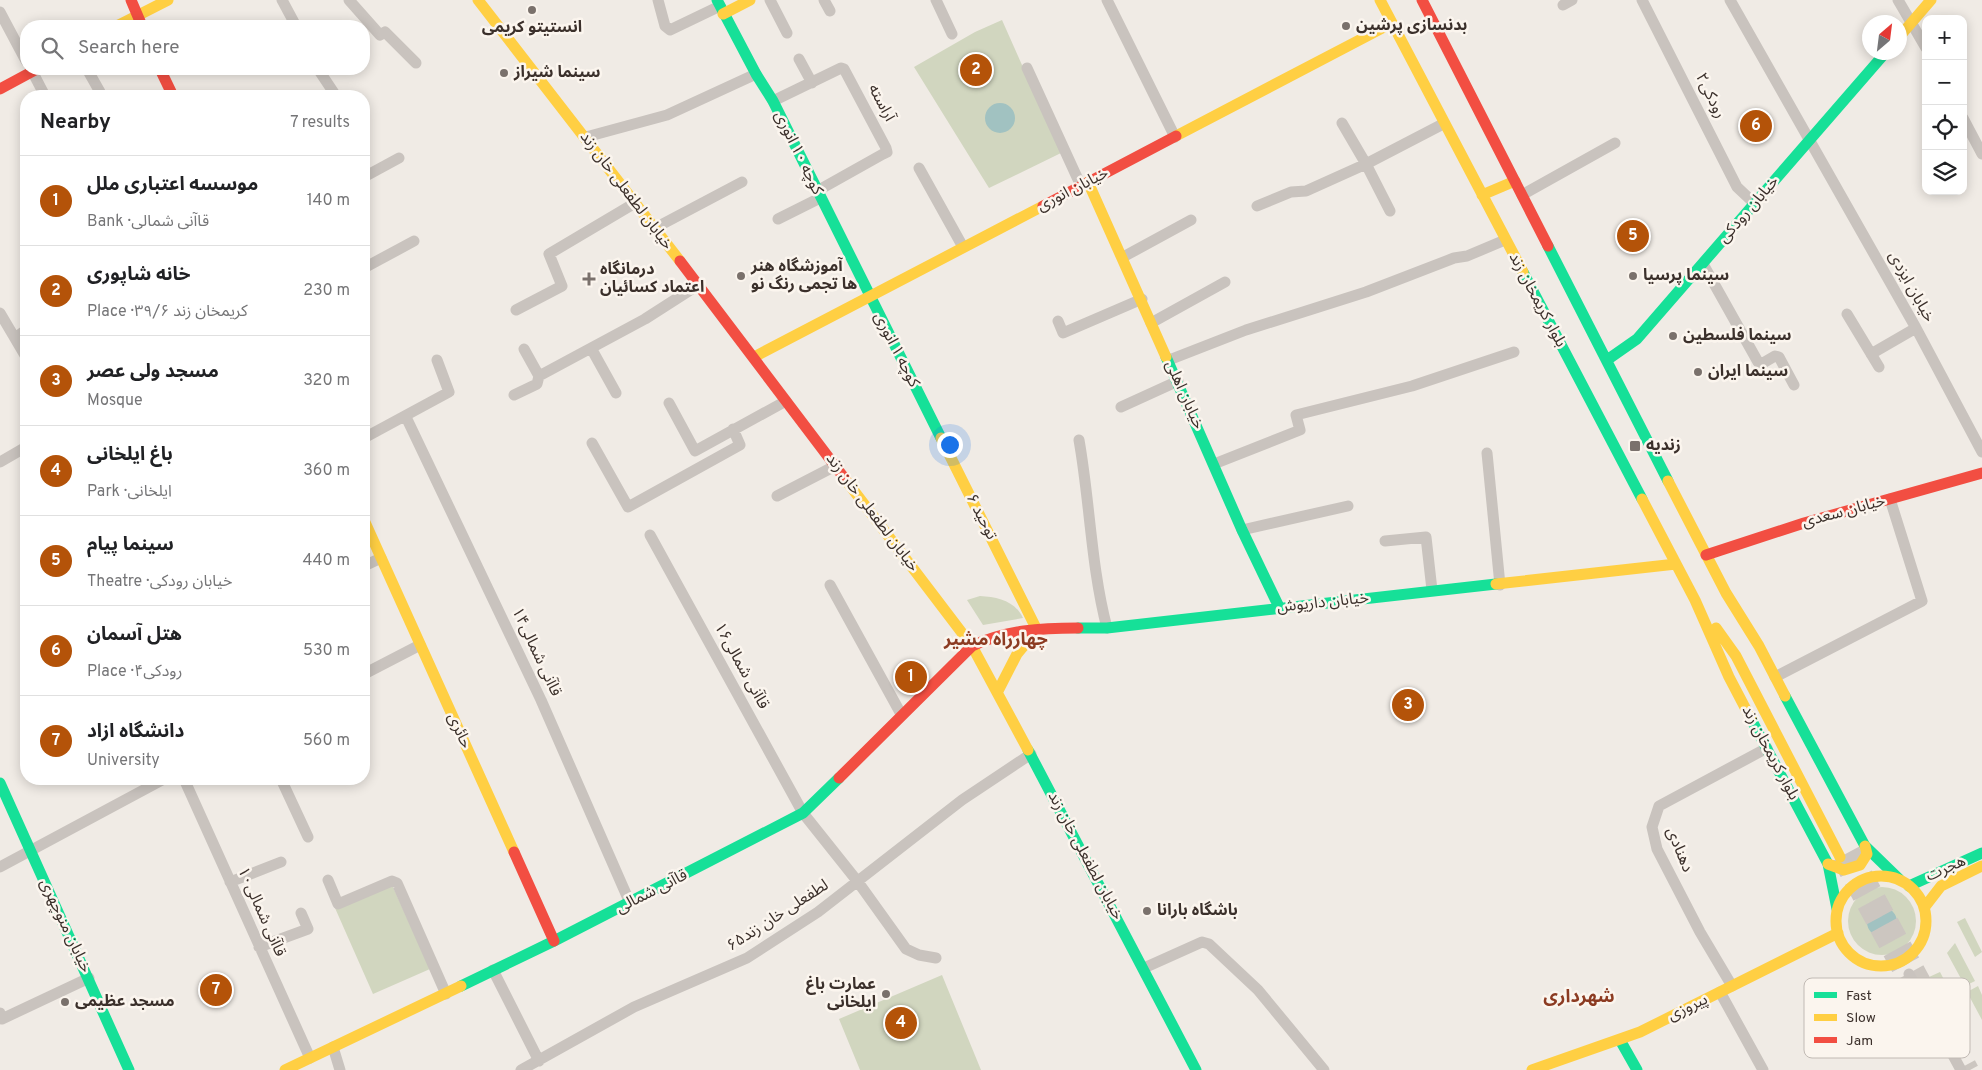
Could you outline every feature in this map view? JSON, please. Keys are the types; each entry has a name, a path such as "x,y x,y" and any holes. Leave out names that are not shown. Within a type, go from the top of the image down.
{"street":[{"path":"131,0 140,20"},
{"path":"128,20 168,0"},
{"path":"282,0 293,20"},
{"path":"349,0 367,20"},
{"name":"خیابان لطفعلی خان زند","path":"478,0 586,137 972,646 998,691 1196,1070"},
{"path":"658,0 665,26 670,30 720,7 750,0"},
{"path":"770,0 787,32"},
{"path":"824,0 830,11"},
{"path":"936,0 952,34"},
{"path":"1107,0 1175,137"},
{"name":"بلوار کریمخان زند","path":"1380,0 1695,600 1729,677 1828,864 1838,909"},
{"name":"بلوار کریمخان زند","path":"1422,0 1726,593 1776,677 1865,846 1898,879"},
{"name":"رودکی۲","path":"1642,0 1737,187 1754,203"},
{"name":"خیابان ایزدی","path":"1730,0 1916,328 1982,452"},
{"path":"1898,0 1922,41"},
{"path":"1907,27 1930,0"},
{"name":"کوچه ۱۰ انوری","path":"720,7 756,74 773,101 869,295"},
{"path":"0,12 20,50"},
{"name":"خیابان انوری","path":"754,358 869,295 1392,23"},
{"path":"370,24 380,35 385,32 416,63"},
{"path":"799,59 812,82"},
{"name":"خیابان رودکی","path":"1607,360 1637,339 1879,60"},
{"name":"آراسته","path":"773,101 841,68 844,69 887,152 818,194"},
{"path":"1027,68 1085,184"},
{"path":"586,137 667,115 756,74"},
{"path":"0,89 24,75"},
{"path":"35,75 42,90"},
{"path":"90,75 99,90"},
{"path":"163,75 170,90"},
{"path":"322,75 332,90"},
{"path":"1342,123 1390,211"},
{"path":"1257,206 1291,192 1306,191 1366,164 1444,124"},
{"path":"1967,126 1982,154"},
{"path":"1522,195 1615,143"},
{"path":"370,174 399,158"},
{"path":"919,168 963,247"},
{"path":"1482,196 1515,181"},
{"path":"655,228 742,182"},
{"name":"خیابان اهلی","path":"1085,184 1123,257 1242,530 1279,607"},
{"path":"778,219 818,194"},
{"path":"516,310 562,286 548,254 636,203"},
{"path":"1123,257 1191,220"},
{"path":"1169,360 1246,330 1326,304 1454,258 1467,256 1505,240"},
{"path":"370,265 414,241"},
{"path":"1703,264 1758,362 1763,363 1775,356 1779,357 1794,385"},
{"path":"1151,322 1225,282"},
{"path":"539,376 645,319 698,286"},
{"name":"کوچه ۱ انوری","path":"869,295 924,404"},
{"path":"1058,321 1063,333 1142,299"},
{"path":"0,314 20,347"},
{"path":"1847,314 1879,367"},
{"path":"1871,354 1916,328"},
{"path":"15,338 20,334"},
{"path":"591,348 616,393"},
{"path":"514,396 537,384 539,376 524,349"},
{"path":"1214,464 1300,430 1296,415 1412,386 1514,352"},
{"path":"370,435 449,392 437,360"},
{"path":"1121,407 1178,382"},
{"path":"669,402 695,451 786,401"},
{"name":"۶ توحید","path":"924,404 1037,630"},
{"name":"قاآنی شمالی۱۴","path":"406,417 541,700 630,903"},
{"path":"592,443 628,507 740,445 733,429"},
{"path":"1079,440 1087,486 1100,601 1107,628"},
{"path":"0,462 20,450"},
{"path":"1487,454 1500,585"},
{"path":"777,496 836,465"},
{"name":"خیابان سعدی","path":"1706,555 1804,522 1890,500 1982,473"},
{"path":"1776,677 1922,602 1890,500"},
{"path":"1242,530 1348,506"},
{"name":"حائری","path":"370,533 554,941"},
{"name":"قاآنی شمالی۱۶","path":"650,535 803,813 858,882 906,949 920,955 936,958"},
{"path":"1385,541 1426,537 1432,590"},
{"path":"370,563 381,558"},
{"name":"خیابان داریوش","path":"972,646 991,638 1019,631 1107,628 1279,607 1432,590 1500,585 1676,564"},
{"path":"830,585 901,714"},
{"name":"بلوار کریمخان زند","path":"1726,593 1745,648 1810,773"},
{"name":"بلوار کریمخان زند","path":"1695,600 1736,656 1840,856"},
{"path":"953,664 955,624"},
{"path":"998,691 1017,654 1037,630"},
{"path":"370,671 420,645"},
{"name":"قاآنی شمالی","path":"285,1070 554,941 803,813 901,714 972,646"},
{"name":"دهنادی","path":"1732,986 1700,932 1657,849 1652,827 1660,806 1767,748"},
{"name":"لطفعلی خان زند۶۵","path":"521,1070 634,1006 747,958 785,935 858,882 962,800 1031,754"},
{"path":"0,867 153,785"},
{"name":"قاآنی شمالی۱۰","path":"187,785 310,1058"},
{"path":"284,785 308,837"},
{"name":"خیابان منوچهری","path":"0,786 89,978 129,1070"},
{"path":"1828,864 1844,870 1860,865 1867,854 1865,846"},
{"name":"هجرت","path":"1924,908 1928,898 1943,876 1982,853"},
{"path":"230,882 281,862"},
{"name":"هجرت","path":"1909,886 1982,866"},
{"path":"1873,876 1886,876 1898,879 1909,886 1918,896 1924,908 1926,921 1924,935 1912,953 1906,959 1883,965 1871,964 1848,952 1838,933 1838,909 1842,897 1850,887 1861,880 1873,876"},
{"path":"328,880 338,904 392,881 397,883 446,994"},
{"path":"259,947 308,929 301,913"},
{"name":"پیروزی","path":"1532,1070 1620,1040 1838,933"},
{"path":"1144,968 1202,942 1209,944 1258,990 1324,1070"},
{"path":"493,970 539,1061"},
{"path":"1910,974 1912,978"},
{"path":"0,1013 2,1018 89,978"},
{"path":"1720,992 1763,1070"},
{"path":"1620,1040 1637,1070"},
{"path":"333,1048 340,1070"},
{"path":"1955,1058 1961,1070"}],"green space":[{"path":"1002,20 1061,153 989,188 914,67 975,32"},
{"path":"980,596 993,597 1011,604 1020,612 1023,618 983,625 967,600"},
{"path":"389,885 393,887 430,969 373,994 335,908"},
{"path":"1882,887 1895,890 1906,897 1913,908 1916,921 1913,934 1906,945 1895,952 1882,955 1869,952 1858,945 1851,934 1848,921 1851,908 1858,897 1869,890"},
{"path":"1965,918 1982,952 1975,957 1957,922"},
{"path":"1955,943 1975,981 1970,984 1970,978 1961,978 1947,953"},
{"path":"1940,972 1943,978 1930,978"},
{"path":"942,975 981,1070 860,1070 839,1019"},
{"path":"1978,986 1982,995 1982,1020 1970,998 1970,990"}],"water":[{"path":"1000,103 1006,104 1014,112 1014,124 1006,132 1000,133 994,132 986,124 985,118 986,112 994,104"},
{"path":"1882,907 1892,912 1897,922 1892,932 1882,937 1872,932 1867,922 1872,912"}],"tunnel":[{"path":"1851,851 1920,978"},
{"path":"1840,857 1906,978"},
{"path":"1963,1058 1970,1070"}],"traffic: fast":[{"path":"717,0 756,74 773,101 941,438"},
{"path":"1607,360 1637,339 1879,60"},
{"path":"1548,246 1668,481"},
{"path":"1523,272 1642,499"},
{"path":"1166,357 1242,530 1279,607"},
{"path":"1078,628 1107,628 1496,584"},
{"path":"1785,696 1865,846 1899,879"},
{"path":"1751,719 1828,864 1837,909"},
{"path":"1028,750 1196,1070"},
{"path":"461,986 554,941 803,813 839,778"},
{"path":"0,783 129,1070"},
{"path":"1909,886 1982,853"},
{"path":"1620,1040 1637,1070"}],"traffic: slow":[{"path":"129,20 168,0"},
{"path":"478,0 680,261"},
{"path":"723,14 750,0"},
{"path":"1380,0 1523,272"},
{"path":"1907,28 1931,0"},
{"path":"1176,136 1392,23"},
{"path":"1482,195 1515,181"},
{"path":"1088,182 1166,357"},
{"path":"754,357 1043,206"},
{"path":"941,438 1037,630 1017,654 998,691"},
{"path":"845,479 972,646 1028,750"},
{"path":"1668,481 1726,593 1759,646 1785,696"},
{"path":"1642,499 1695,600 1729,677 1751,719"},
{"path":"370,533 514,852"},
{"path":"1496,584 1676,564"},
{"path":"1716,628 1736,656 1840,857"},
{"path":"1828,864 1844,870 1860,865 1867,854 1865,846"},
{"path":"1924,908 1941,886 1982,866"},
{"path":"1881,876 1898,880 1913,889 1922,904 1926,921 1922,938 1913,953 1898,962 1881,966 1864,962 1849,953 1840,938 1836,921 1840,904 1849,889 1864,880 1881,876"},
{"path":"1532,1070 1640,1032 1838,933"},
{"path":"285,1070 461,986"}],"traffic: jam":[{"path":"131,0 139,20"},
{"path":"1422,0 1548,246"},
{"path":"0,89 26,75"},
{"path":"163,75 170,90"},
{"path":"1043,206 1176,136"},
{"path":"680,261 845,479"},
{"path":"1706,555 1804,523 1982,473"},
{"path":"839,778 972,646 1011,633 1078,628"},
{"path":"514,852 554,941"}],"place":[{"name":"انستیتو کریمی","path":"532,10"},
{"name":"بدنسازی پرشین","path":"1346,26"},
{"name":"خانه شاپوری","path":"976,70"},
{"name":"سینما شیراز","path":"504,73"},
{"name":"هتل آسمان","path":"1756,126"},
{"name":"سینما پیام","path":"1633,236"},
{"name":"آموزشگاه هنر ها تجمی رنگ نو","path":"741,276"},
{"name":"سینما پرسیا","path":"1633,276"},
{"name":"درمانگاه اعتماد کسائیان","path":"589,279"},
{"name":"سینما فلسطین","path":"1673,336"},
{"name":"سینما ایران","path":"1698,372"},
{"name":"زندیه","path":"1635,446"},
{"name":"موسسه اعتباری ملل","path":"911,677"},
{"name":"مسجد ولی عصر","path":"1408,705"},
{"name":"باشگاه بارانا","path":"1147,911"},
{"name":"دانشگاه ازاد","path":"216,990"},
{"name":"عمارت باغ ایلخانی","path":"886,994"},
{"name":"مسجد عظیمی","path":"65,1002"},
{"name":"باغ ایلخانی","path":"901,1023"}],"district":[{"name":"چهارراه مشیر","path":"996,640"},
{"name":"شهرداری","path":"1579,997"}]}
